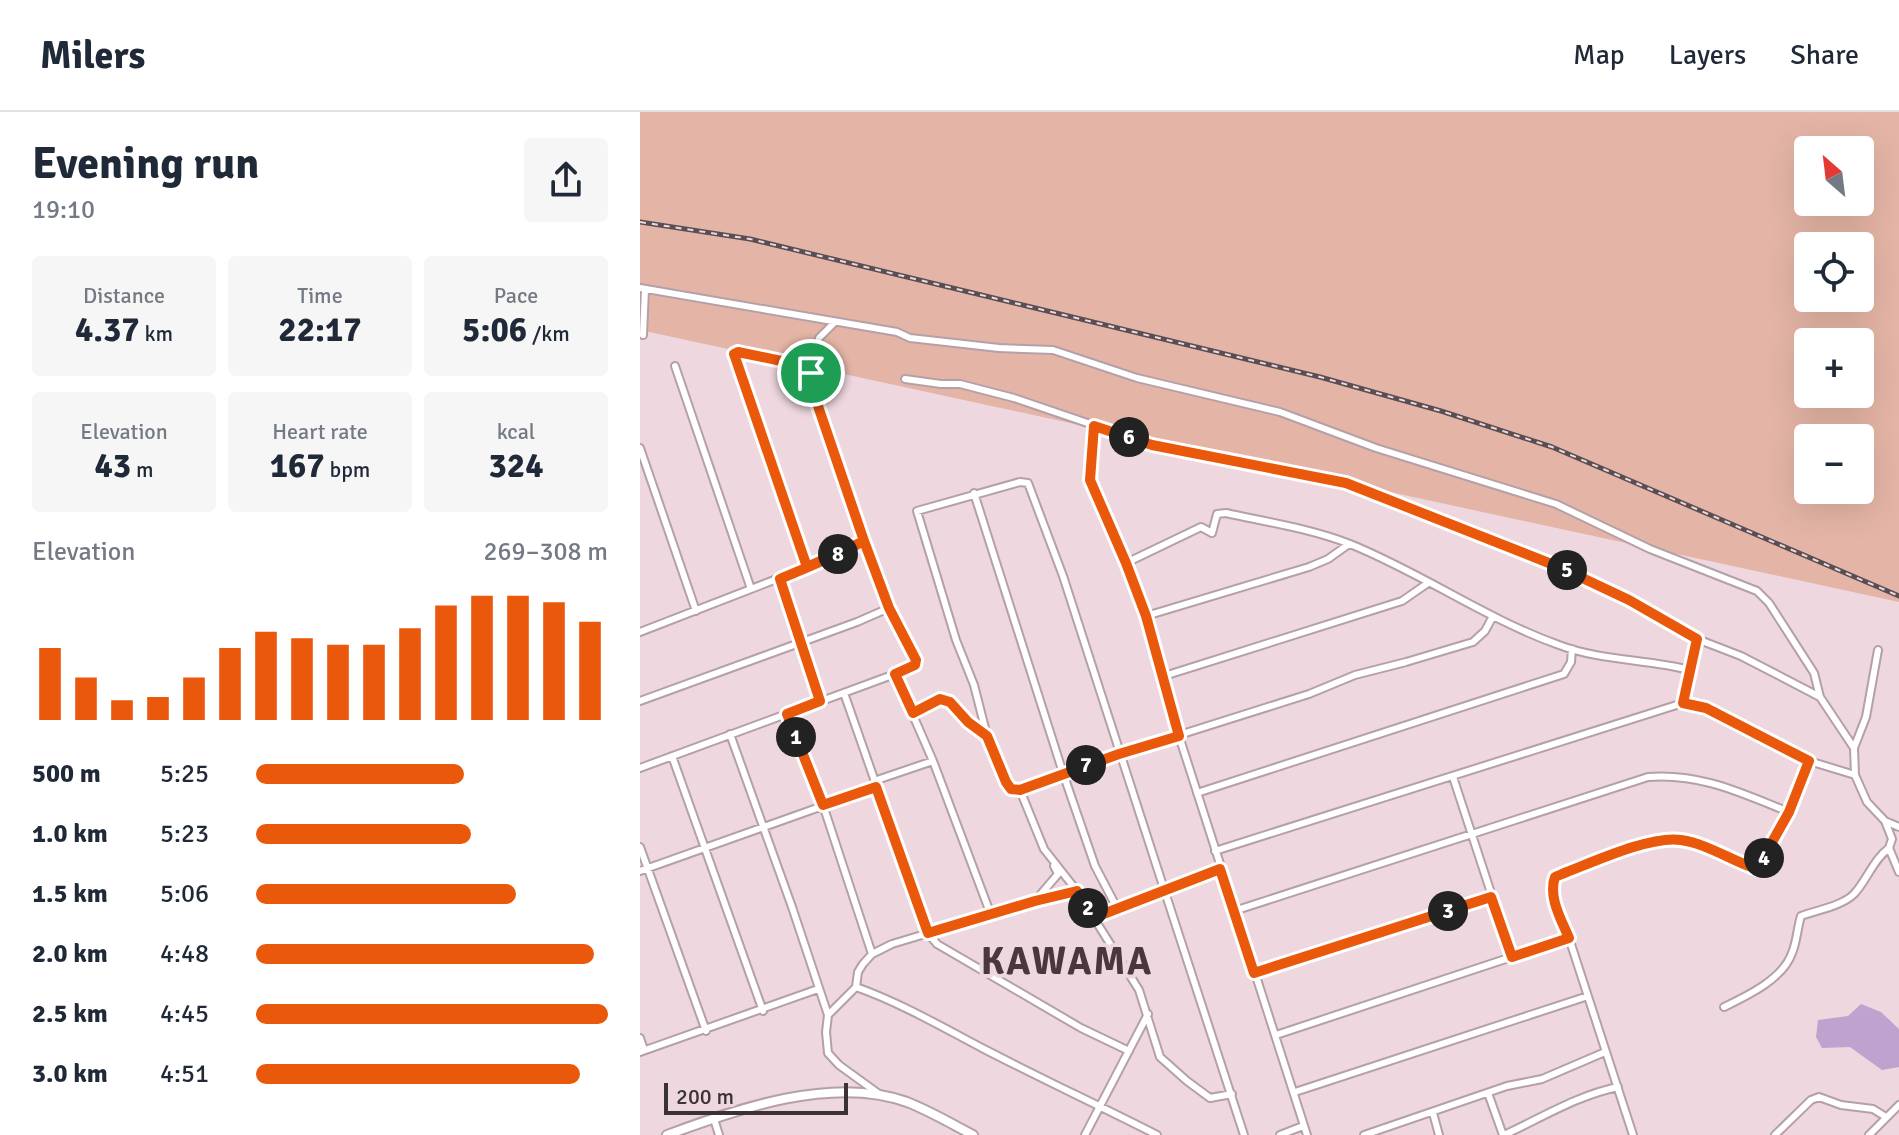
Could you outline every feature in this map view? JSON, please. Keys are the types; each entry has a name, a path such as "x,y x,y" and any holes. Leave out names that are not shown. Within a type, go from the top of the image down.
{"street":[{"path":"643,335 642,288 897,332 910,338 1062,352 1137,378 1280,412 1376,448 1556,504 1650,549 1761,594 1814,673 1820,697 1854,748"},
{"path":"640,768 915,665 916,660 889,608 864,541 811,383 819,338 835,322"},
{"path":"807,567 734,354 738,352 777,359 811,373"},
{"path":"675,366 751,589"},
{"path":"905,379 960,384 1014,398 1152,445 1358,487 1559,567 1629,600 1697,639 1741,656 1820,697"},
{"path":"1094,426 1090,480 1146,616 1161,677 1220,869 1307,1135"},
{"path":"640,448 696,611"},
{"path":"1244,1135 1119,754 1055,552 1028,483 1020,482 974,493 917,512 956,640 974,685 987,736 1011,789 1020,790 1119,754 1309,694 1355,675 1473,642 1485,631 1493,616"},
{"path":"974,493 1095,866 1117,908"},
{"path":"1126,563 1201,527 1212,533 1218,513 1349,544 1493,616 1572,649 1612,659 1690,670"},
{"path":"640,632 780,579 864,541"},
{"path":"1146,616 1309,567 1336,555 1349,544"},
{"path":"780,579 820,701"},
{"path":"1161,677 1402,601 1428,583"},
{"path":"640,701 889,608"},
{"path":"1683,703 1697,639"},
{"path":"1197,793 1564,674 1571,662 1572,649"},
{"path":"1724,1007 1759,989 1771,979 1789,961 1801,916 1847,900 1889,848 1892,839 1885,821 1867,802 1855,775 1854,748 1866,717 1878,650"},
{"path":"895,674 933,761 991,915"},
{"path":"844,693 928,933 947,951 1081,1028 1129,1051"},
{"path":"913,713 944,698 987,736"},
{"path":"1215,851 1683,703 1706,708 1809,761 1855,775"},
{"path":"787,714 823,805 872,954"},
{"path":"730,734 828,1015 825,1041 828,1053 839,1065 882,1096"},
{"path":"672,756 763,1011"},
{"path":"644,870 933,761"},
{"path":"1633,1135 1569,938 1554,902 1555,877 1640,846 1672,839 1683,840 1757,869 1789,812 1809,761"},
{"path":"1234,911 1648,777 1676,775 1723,786 1789,812"},
{"path":"1453,777 1512,957"},
{"path":"1020,790 1044,849 1058,874 1035,901"},
{"path":"1885,821 1899,827"},
{"path":"640,847 644,870 706,1031"},
{"path":"1889,848 1899,872"},
{"path":"1044,849 1077,891 1139,990 1160,1057 1210,1098 1232,1094"},
{"path":"1093,918 1220,869"},
{"path":"828,1015 856,987 858,972 872,954 892,944 1077,891"},
{"path":"1254,973 1491,897"},
{"path":"1276,1035 1569,938"},
{"path":"856,987 880,995 935,1022 1157,1135"},
{"path":"640,1038 642,1051 763,1011 818,989"},
{"path":"1295,1092 1588,996"},
{"path":"1085,1135 1148,1013"},
{"path":"1141,1030 1154,1033"},
{"path":"1364,1135 1488,1093 1542,1079 1605,1052"},
{"path":"1488,1093 1503,1135 1544,1114 1618,1087"},
{"path":"667,1135 746,1108 818,1094 882,1096 906,1102 973,1135"},
{"path":"1775,1135 1811,1100 1819,1097 1841,1105 1873,1109 1886,1117"},
{"path":"1869,1135 1899,1105"},
{"path":"1433,1113 1439,1135"},
{"path":"714,1119 719,1135"},
{"path":"1280,1135 1303,1126"}],"shaded area":[{"path":"640,112 1899,112 1899,602 640,330"},
{"path":"1861,1004 1881,1012 1899,1029 1899,1067 1882,1070 1850,1047 1822,1048 1816,1037 1818,1020 1848,1016"}],"railway":[{"path":"640,222 750,239 1320,377 1441,411 1552,447 1899,596"}],"district":[{"name":"KAWAMA","path":"1067,961"}],"route":[{"path":"811,373 777,359 738,352 734,354 807,567 864,541 889,608 916,660 915,665 895,674 913,713 940,699 950,702 968,722 987,736 1011,789 1020,790 1179,736 1146,616 1090,480 1094,426 1152,445 1346,483 1559,567 1629,600 1697,639 1683,703 1706,708 1809,761 1789,812 1757,869 1721,853 1672,839 1599,859 1555,877 1554,902 1569,938 1512,957 1491,897 1254,973 1220,869 1093,918 1077,891 928,933 876,787 823,805 787,714 820,701 780,579 833,557 864,541 819,409 811,373"}]}
